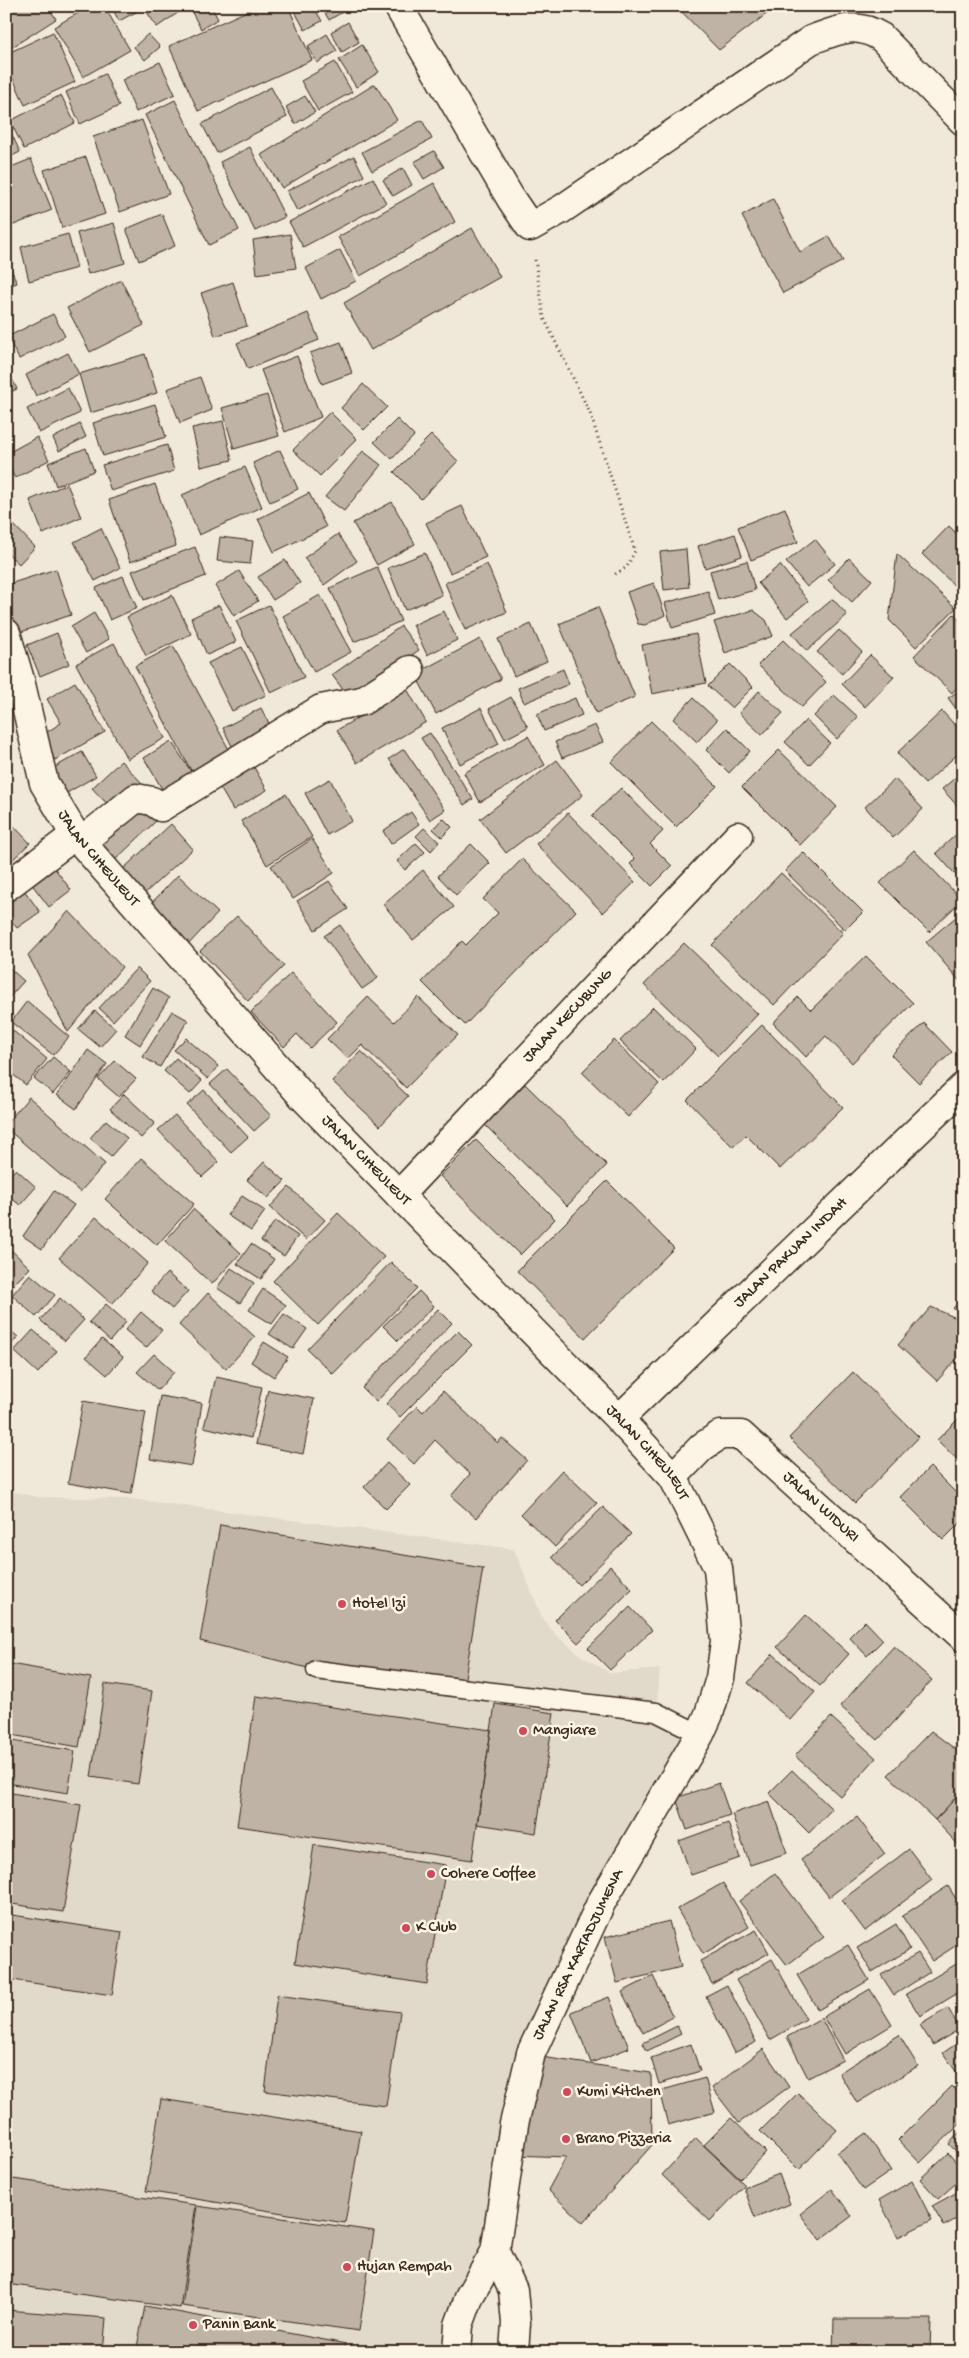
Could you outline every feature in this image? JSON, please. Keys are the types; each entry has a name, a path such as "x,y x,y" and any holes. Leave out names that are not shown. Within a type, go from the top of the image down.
{"street":[{"path":"398,6 511,199 530,227 562,209 811,40 844,28 867,28 882,37 963,121"},
{"name":"JALAN CIHEULEUT","path":"6,633 20,680 44,783 78,839 304,1098 619,1419 673,1477 718,1568 725,1641 720,1678"},
{"path":"6,887 136,798 152,801 161,807 321,708 362,701 410,670"},
{"name":"JALAN KECUBUNG","path":"398,1195 738,836"},
{"name":"JALAN PAKUAN INDAH","path":"619,1419 963,1086"},
{"name":"JALAN WIDURI","path":"673,1477 702,1447 720,1435 741,1435 961,1633"},
{"name":"JALAN RSA KARTADJUMENA","path":"457,2352 459,2325 470,2295 494,2252 514,2124 531,2053 601,1903 704,1724 720,1678"},
{"path":"494,2252 513,2290 516,2326 514,2352"}],"lane":[{"path":"316,1670 656,1712 704,1724"}],"path":[{"path":"530,227 544,318 590,413 634,551 628,567 612,576"}],"shaded area":[{"path":"6,1490 37,1497 132,1499 514,1549 542,1617 555,1634 580,1655 610,1673 660,1669 656,1712 700,1734 530,2057 457,2352 6,2352"}],"building":[{"path":"6,6 48,6 56,19 6,51"},
{"path":"90,6 104,6 130,50 83,77 54,27"},
{"path":"111,6 133,6 136,12 119,21"},
{"path":"143,6 188,6 157,27"},
{"path":"194,6 211,6 218,19 201,29 190,9"},
{"path":"258,6 288,6 312,60 198,111 169,46"},
{"path":"300,6 313,6 322,21 305,30 294,10"},
{"path":"321,6 343,6 346,10 329,20"},
{"path":"676,6 777,6 719,50"},
{"path":"348,22 359,42 342,52 331,32"},
{"path":"53,32 75,82 25,105 6,63 6,54"},
{"path":"148,34 160,47 145,60 134,47"},
{"path":"327,34 337,51 317,63 308,46"},
{"path":"362,45 379,72 356,87 339,60"},
{"path":"160,62 175,94 136,112 122,80"},
{"path":"335,62 352,92 318,111 301,81"},
{"path":"105,74 119,106 80,124 66,92"},
{"path":"375,84 397,120 282,188 261,155"},
{"path":"271,87 287,117 217,153 202,124"},
{"path":"61,95 75,123 24,149 10,121"},
{"path":"305,96 315,112 295,124 286,107"},
{"path":"175,100 239,230 209,245 145,115"},
{"path":"142,120 169,194 120,212 93,137"},
{"path":"422,120 432,139 372,171 362,152"},
{"path":"6,125 20,152 6,159"},
{"path":"250,147 285,217 255,231 220,162"},
{"path":"434,151 444,167 424,179 414,162"},
{"path":"354,156 364,176 297,211 287,191"},
{"path":"86,157 105,214 62,228 44,170"},
{"path":"31,159 52,210 6,228 6,169"},
{"path":"403,168 412,185 393,196 383,180"},
{"path":"373,178 386,203 303,247 289,222"},
{"path":"434,183 455,222 360,276 338,237"},
{"path":"773,199 800,252 829,236 843,261 783,293 742,216"},
{"path":"162,214 175,246 139,261 126,229"},
{"path":"114,223 125,263 88,274 77,233"},
{"path":"472,228 500,277 371,350 344,303"},
{"path":"68,234 77,268 29,281 21,247"},
{"path":"290,234 296,268 257,274 253,240"},
{"path":"340,250 356,281 321,299 306,268"},
{"path":"6,257 17,283 6,287"},
{"path":"121,280 144,325 90,352 67,308"},
{"path":"233,282 247,326 215,336 201,293"},
{"path":"308,313 319,340 248,369 237,343"},
{"path":"53,314 65,336 19,359 7,337"},
{"path":"341,342 352,373 322,384 310,353"},
{"path":"68,353 79,374 36,396 26,375"},
{"path":"145,354 157,393 90,413 79,374"},
{"path":"297,356 321,417 285,432 261,370"},
{"path":"6,367 17,389 6,394"},
{"path":"200,377 212,410 180,423 167,389"},
{"path":"363,384 387,407 364,430 341,408"},
{"path":"68,388 80,413 39,433 27,409"},
{"path":"267,395 279,436 234,449 222,408"},
{"path":"155,404 166,437 103,456 93,423"},
{"path":"330,412 357,439 320,476 293,450"},
{"path":"397,419 414,436 392,459 374,442"},
{"path":"223,421 232,460 201,467 192,428"},
{"path":"80,424 86,437 59,451 53,438"},
{"path":"431,435 458,461 421,499 394,472"},
{"path":"37,437 49,460 15,478 6,462 6,454"},
{"path":"167,445 174,471 111,491 102,465"},
{"path":"86,448 94,471 56,486 48,463"},
{"path":"280,450 298,489 270,502 253,463"},
{"path":"363,451 381,465 344,511 325,497"},
{"path":"245,467 262,507 199,535 182,495"},
{"path":"67,484 81,517 43,534 30,500"},
{"path":"155,484 176,546 130,562 109,500"},
{"path":"309,493 326,527 274,552 258,519"},
{"path":"392,502 415,544 377,565 353,523"},
{"path":"462,506 486,557 450,573 426,523"},
{"path":"785,508 798,542 751,560 738,527"},
{"path":"13,524 35,547 19,564 6,552 6,531"},
{"path":"949,526 963,540 963,594 922,554"},
{"path":"101,528 120,568 95,581 74,542"},
{"path":"338,534 357,561 324,585 304,558"},
{"path":"735,534 742,556 705,568 698,546"},
{"path":"220,537 253,541 250,564 217,561"},
{"path":"815,539 835,564 807,587 786,562"},
{"path":"195,547 206,576 144,600 132,571"},
{"path":"686,549 689,587 664,590 660,552"},
{"path":"425,553 442,595 405,610 388,568"},
{"path":"897,554 956,608 916,647 889,620"},
{"path":"849,558 872,580 852,602 828,580"},
{"path":"285,560 300,583 273,600 258,577"},
{"path":"747,561 755,590 718,600 710,571"},
{"path":"487,564 507,612 465,630 445,583"},
{"path":"780,565 808,601 787,618 758,583"},
{"path":"377,567 401,621 354,642 330,588"},
{"path":"56,569 71,615 12,635 6,618 6,585"},
{"path":"239,571 258,601 234,616 215,586"},
{"path":"123,576 137,608 110,620 96,588"},
{"path":"654,583 665,615 645,625 638,624 627,592"},
{"path":"708,591 715,615 672,628 665,603"},
{"path":"172,595 191,634 146,656 127,617"},
{"path":"320,595 351,652 314,672 283,616"},
{"path":"833,599 847,615 807,651 792,633"},
{"path":"219,605 236,642 207,655 191,618"},
{"path":"269,605 304,677 271,693 236,621"},
{"path":"598,607 635,697 596,713 559,624"},
{"path":"753,610 766,620 773,636 725,653 714,622"},
{"path":"444,611 457,640 427,655 413,625"},
{"path":"94,613 109,639 86,653 71,627"},
{"path":"954,614 963,623 963,681 952,693 914,656"},
{"path":"531,624 547,661 514,676 498,639"},
{"path":"401,626 419,650 350,699 332,675"},
{"path":"839,630 862,652 842,674 817,652"},
{"path":"57,633 69,664 40,676 27,645"},
{"path":"696,634 706,683 652,694 642,645"},
{"path":"480,639 501,679 436,714 415,674"},
{"path":"783,640 826,682 802,707 758,665"},
{"path":"114,643 165,738 127,759 76,664"},
{"path":"173,646 232,755 194,776 135,666"},
{"path":"242,647 266,695 232,711 208,663"},
{"path":"870,655 894,677 865,707 842,684"},
{"path":"730,664 753,687 732,708 708,686"},
{"path":"563,669 569,684 524,703 518,688"},
{"path":"75,682 105,732 55,760 41,736 61,723 47,699"},
{"path":"963,688 963,718 948,698"},
{"path":"407,689 426,722 357,763 337,730"},
{"path":"759,691 783,713 762,735 739,713"},
{"path":"834,695 858,717 837,739 814,716"},
{"path":"511,697 528,727 505,739 489,709"},
{"path":"575,698 582,715 544,731 537,714"},
{"path":"693,698 717,720 697,742 673,719"},
{"path":"261,708 274,733 236,754 223,728"},
{"path":"481,708 499,744 460,764 442,728"},
{"path":"942,711 963,734 963,749 925,784 897,753"},
{"path":"806,720 830,743 809,765 785,742"},
{"path":"651,721 717,786 676,827 611,762"},
{"path":"595,725 603,742 562,758 555,742"},
{"path":"727,728 750,751 729,773 706,750"},
{"path":"430,733 473,799 464,805 421,738"},
{"path":"528,736 545,765 480,802 464,773"},
{"path":"171,741 194,776 165,794 144,758"},
{"path":"404,749 445,810 430,820 389,759"},
{"path":"779,750 837,807 800,845 742,787"},
{"path":"82,752 96,776 60,797 46,772"},
{"path":"557,760 583,795 506,853 480,819"},
{"path":"121,761 141,782 113,810 92,788"},
{"path":"251,762 267,790 233,810 216,781"},
{"path":"963,771 963,812 942,789"},
{"path":"330,779 352,821 327,835 305,793"},
{"path":"895,779 923,809 893,838 865,807"},
{"path":"621,788 663,831 650,844 672,866 652,886 630,864 635,859 592,816"},
{"path":"286,794 312,837 267,865 241,821"},
{"path":"139,804 156,821 112,863 95,846"},
{"path":"411,812 419,824 391,844 383,831"},
{"path":"568,813 635,882 603,913 536,844"},
{"path":"443,818 452,827 442,837 433,829"},
{"path":"10,822 30,843 6,866 6,825"},
{"path":"171,824 193,849 143,895 121,871"},
{"path":"424,828 439,842 431,851 416,836"},
{"path":"963,828 963,883 936,853"},
{"path":"312,839 334,873 293,899 271,866"},
{"path":"416,843 425,852 405,870 397,861"},
{"path":"471,844 490,863 456,895 438,876"},
{"path":"914,850 962,900 929,932 880,883"},
{"path":"803,852 863,912 845,930 785,871"},
{"path":"47,858 71,890 49,907 25,875"},
{"path":"522,859 576,911 465,1025 422,982 462,941 466,945 498,913 483,899"},
{"path":"423,870 454,907 413,940 383,904"},
{"path":"781,873 843,933 774,1005 712,945"},
{"path":"178,875 218,913 185,948 145,910"},
{"path":"16,879 40,912 17,928 6,914 6,887"},
{"path":"329,881 348,909 315,930 297,901"},
{"path":"69,911 122,967 68,1032 28,955"},
{"path":"963,911 963,985 926,942"},
{"path":"237,916 284,966 248,1001 200,951"},
{"path":"340,925 378,978 362,989 324,936"},
{"path":"684,943 758,1014 718,1056 644,985"},
{"path":"866,956 913,1003 852,1063 826,1036 806,1057 773,1023 798,997 811,1010"},
{"path":"6,965 24,981 6,1001"},
{"path":"137,968 150,981 113,1021 99,1008"},
{"path":"291,973 337,1022 310,1048 297,1034 284,1047 251,1012"},
{"path":"153,988 169,998 140,1045 125,1035"},
{"path":"368,997 394,1022 418,997 458,1035 406,1088 362,1045 348,1059 327,1039"},
{"path":"27,1001 69,1037 53,1055 11,1022"},
{"path":"653,1007 696,1049 664,1083 620,1041"},
{"path":"95,1011 116,1029 100,1047 78,1029"},
{"path":"172,1011 188,1020 160,1067 143,1057"},
{"path":"924,1023 952,1052 919,1083 891,1055"},
{"path":"6,1025 47,1059 26,1085 6,1069"},
{"path":"762,1025 843,1107 780,1169 746,1135 733,1147 687,1100"},
{"path":"186,1038 218,1066 208,1079 174,1050"},
{"path":"614,1040 659,1084 628,1117 582,1072"},
{"path":"88,1050 107,1064 76,1109 57,1095"},
{"path":"361,1051 408,1096 380,1126 332,1081"},
{"path":"53,1057 71,1072 53,1094 34,1078"},
{"path":"176,1058 202,1081 190,1094 164,1071"},
{"path":"115,1061 136,1079 119,1097 98,1079"},
{"path":"227,1069 271,1116 254,1131 210,1084"},
{"path":"525,1084 607,1165 567,1206 485,1125"},
{"path":"204,1090 248,1137 231,1152 187,1105"},
{"path":"124,1094 155,1123 141,1138 110,1109"},
{"path":"29,1097 105,1164 80,1192 6,1128 6,1124"},
{"path":"175,1115 219,1162 202,1177 158,1130"},
{"path":"106,1120 127,1138 111,1156 90,1138"},
{"path":"476,1140 555,1219 520,1255 440,1176"},
{"path":"141,1158 194,1204 157,1245 105,1199"},
{"path":"264,1162 285,1181 268,1198 247,1180"},
{"path":"16,1169 36,1187 20,1205 6,1194 6,1179"},
{"path":"607,1181 674,1248 585,1338 517,1271"},
{"path":"289,1187 325,1220 306,1240 270,1207"},
{"path":"54,1191 74,1205 42,1249 23,1236"},
{"path":"242,1196 265,1211 251,1231 227,1215"},
{"path":"193,1209 241,1253 212,1284 165,1241"},
{"path":"338,1213 384,1257 318,1325 273,1281"},
{"path":"96,1217 148,1263 112,1304 59,1258"},
{"path":"275,1221 298,1236 284,1256 261,1241"},
{"path":"251,1244 274,1259 261,1279 237,1264"},
{"path":"8,1247 30,1268 6,1292 6,1249"},
{"path":"391,1262 417,1288 333,1374 307,1349"},
{"path":"231,1268 254,1283 240,1303 217,1288"},
{"path":"167,1273 188,1291 172,1309 151,1291"},
{"path":"30,1274 55,1295 36,1317 12,1295"},
{"path":"263,1289 286,1305 272,1324 249,1310"},
{"path":"419,1291 434,1306 398,1341 383,1326"},
{"path":"208,1293 255,1337 226,1369 179,1325"},
{"path":"60,1298 84,1320 65,1341 40,1320"},
{"path":"963,1298 963,1318 953,1308"},
{"path":"106,1304 126,1322 110,1341 89,1322"},
{"path":"931,1307 963,1321 963,1352 937,1381 898,1345"},
{"path":"438,1309 452,1323 376,1402 362,1388"},
{"path":"141,1312 162,1330 146,1348 125,1330"},
{"path":"284,1314 307,1329 293,1349 269,1334"},
{"path":"6,1327 18,1337 6,1350"},
{"path":"33,1330 57,1351 38,1373 14,1351"},
{"path":"458,1331 472,1345 400,1417 386,1404"},
{"path":"102,1339 123,1357 107,1375 86,1357"},
{"path":"264,1342 288,1357 274,1377 251,1362"},
{"path":"154,1354 174,1372 158,1390 137,1372"},
{"path":"853,1372 919,1437 855,1503 789,1438"},
{"path":"216,1377 262,1387 251,1438 204,1427"},
{"path":"268,1390 314,1399 303,1454 256,1444"},
{"path":"443,1391 498,1443 502,1438 527,1460 476,1518 451,1496 470,1474 435,1440 414,1464 387,1439 417,1406 423,1412"},
{"path":"160,1396 202,1403 192,1466 150,1459"},
{"path":"83,1401 146,1412 131,1494 68,1483"},
{"path":"963,1414 963,1465 937,1440"},
{"path":"387,1463 410,1485 386,1509 364,1487"},
{"path":"930,1467 963,1500 963,1520 943,1540 900,1497"},
{"path":"562,1470 597,1503 555,1547 521,1514"},
{"path":"603,1507 631,1534 579,1585 552,1557"},
{"name":"Hotel Izi","path":"220,1525 483,1568 464,1684 316,1670 200,1641"},
{"path":"610,1566 632,1589 578,1643 555,1620"},
{"path":"630,1607 652,1630 610,1670 588,1648"},
{"path":"806,1615 849,1654 820,1686 777,1647"},
{"path":"865,1621 883,1640 867,1656 849,1637"},
{"path":"894,1646 932,1680 878,1740 840,1706"},
{"path":"773,1654 815,1692 790,1720 748,1683"},
{"path":"10,1664 91,1678 79,1747 6,1734 6,1688"},
{"path":"105,1684 152,1691 138,1784 91,1777"},
{"path":"256,1696 491,1730 472,1860 237,1826"},
{"path":"495,1704 554,1713 536,1833 477,1824"},
{"path":"831,1717 876,1758 841,1797 795,1756"},
{"path":"931,1731 963,1755 963,1790 935,1820 888,1775"},
{"path":"6,1740 75,1751 68,1793 6,1783"},
{"path":"792,1770 832,1809 809,1833 769,1793"},
{"path":"719,1783 730,1815 687,1830 676,1798"},
{"path":"963,1790 963,1850 935,1820"},
{"path":"6,1792 81,1805 63,1912 6,1903"},
{"path":"769,1801 787,1853 750,1865 732,1814"},
{"path":"857,1817 885,1854 829,1897 801,1860"},
{"path":"728,1823 740,1858 691,1875 679,1841"},
{"path":"314,1845 446,1865 427,1984 295,1963"},
{"path":"909,1849 932,1880 865,1931 842,1900"},
{"path":"775,1873 824,1937 787,1965 739,1901"},
{"path":"723,1883 749,1927 703,1954 677,1909"},
{"path":"948,1886 963,1910 963,1941 932,1961 902,1916"},
{"path":"6,1914 122,1932 112,1995 6,1979"},
{"path":"669,1921 681,1967 617,1983 605,1937"},
{"path":"896,1924 910,1949 872,1972 857,1948"},
{"path":"756,1930 769,1953 712,1984 700,1961"},
{"path":"848,1945 869,1980 818,2010 797,1975"},
{"path":"918,1953 930,1972 894,1995 881,1975"},
{"path":"772,1959 806,2019 770,2040 736,1980"},
{"path":"963,1960 963,1990 920,2016 906,1994"},
{"path":"653,1976 673,2017 643,2033 622,1992"},
{"path":"727,1985 756,2042 734,2053 706,1996"},
{"path":"870,1989 892,2025 845,2054 823,2017"},
{"path":"277,1995 400,2012 386,2106 265,2091"},
{"path":"609,1997 629,2048 591,2063 571,2012"},
{"path":"948,2008 960,2029 933,2045 920,2025"},
{"path":"821,2018 843,2060 808,2078 787,2037"},
{"path":"677,2026 681,2034 647,2051 643,2043"},
{"path":"899,2035 918,2066 857,2103 839,2073"},
{"path":"963,2039 963,2074 960,2077 943,2053"},
{"path":"691,2044 700,2071 659,2084 651,2058"},
{"path":"763,2049 789,2087 739,2123 712,2088"},
{"path":"534,2056 651,2073 652,2145 583,2223 548,2190 566,2157 513,2155"},
{"path":"705,2078 715,2112 668,2125 659,2091"},
{"path":"952,2086 963,2097 963,2121 920,2163 898,2140"},
{"path":"798,2093 837,2130 799,2170 760,2131"},
{"path":"161,2099 361,2131 345,2223 146,2191"},
{"path":"731,2118 766,2152 740,2179 704,2145"},
{"path":"963,2128 963,2159 949,2144"},
{"path":"866,2133 891,2171 863,2190 837,2153"},
{"path":"696,2138 745,2185 710,2221 662,2175"},
{"path":"948,2153 963,2170 963,2177 938,2199 920,2179"},
{"path":"779,2174 790,2204 755,2218 744,2188"},
{"path":"6,2178 196,2205 180,2308 6,2284"},
{"path":"912,2181 932,2220 898,2237 879,2200"},
{"path":"832,2189 852,2216 820,2240 800,2214"},
{"path":"963,2189 963,2215 944,2226 932,2206"},
{"path":"197,2206 374,2231 359,2331 182,2306"},
{"name":"Panin Bank","path":"145,2306 346,2344 344,2352 136,2352"},
{"path":"6,2310 106,2318 103,2352 6,2352"},
{"path":"834,2319 931,2319 930,2352 833,2352"}],"place":[{"name":"Hotel Izi","path":"342,1604"},
{"name":"Mangiare","path":"523,1731"},
{"name":"Cohere Coffee","path":"431,1874"},
{"name":"K Club","path":"406,1928"},
{"name":"Kumi Kitchen","path":"567,2092"},
{"name":"Brano Pizzeria","path":"566,2139"},
{"name":"Hujan Rempah","path":"347,2267"},
{"name":"Panin Bank","path":"193,2325"}]}
